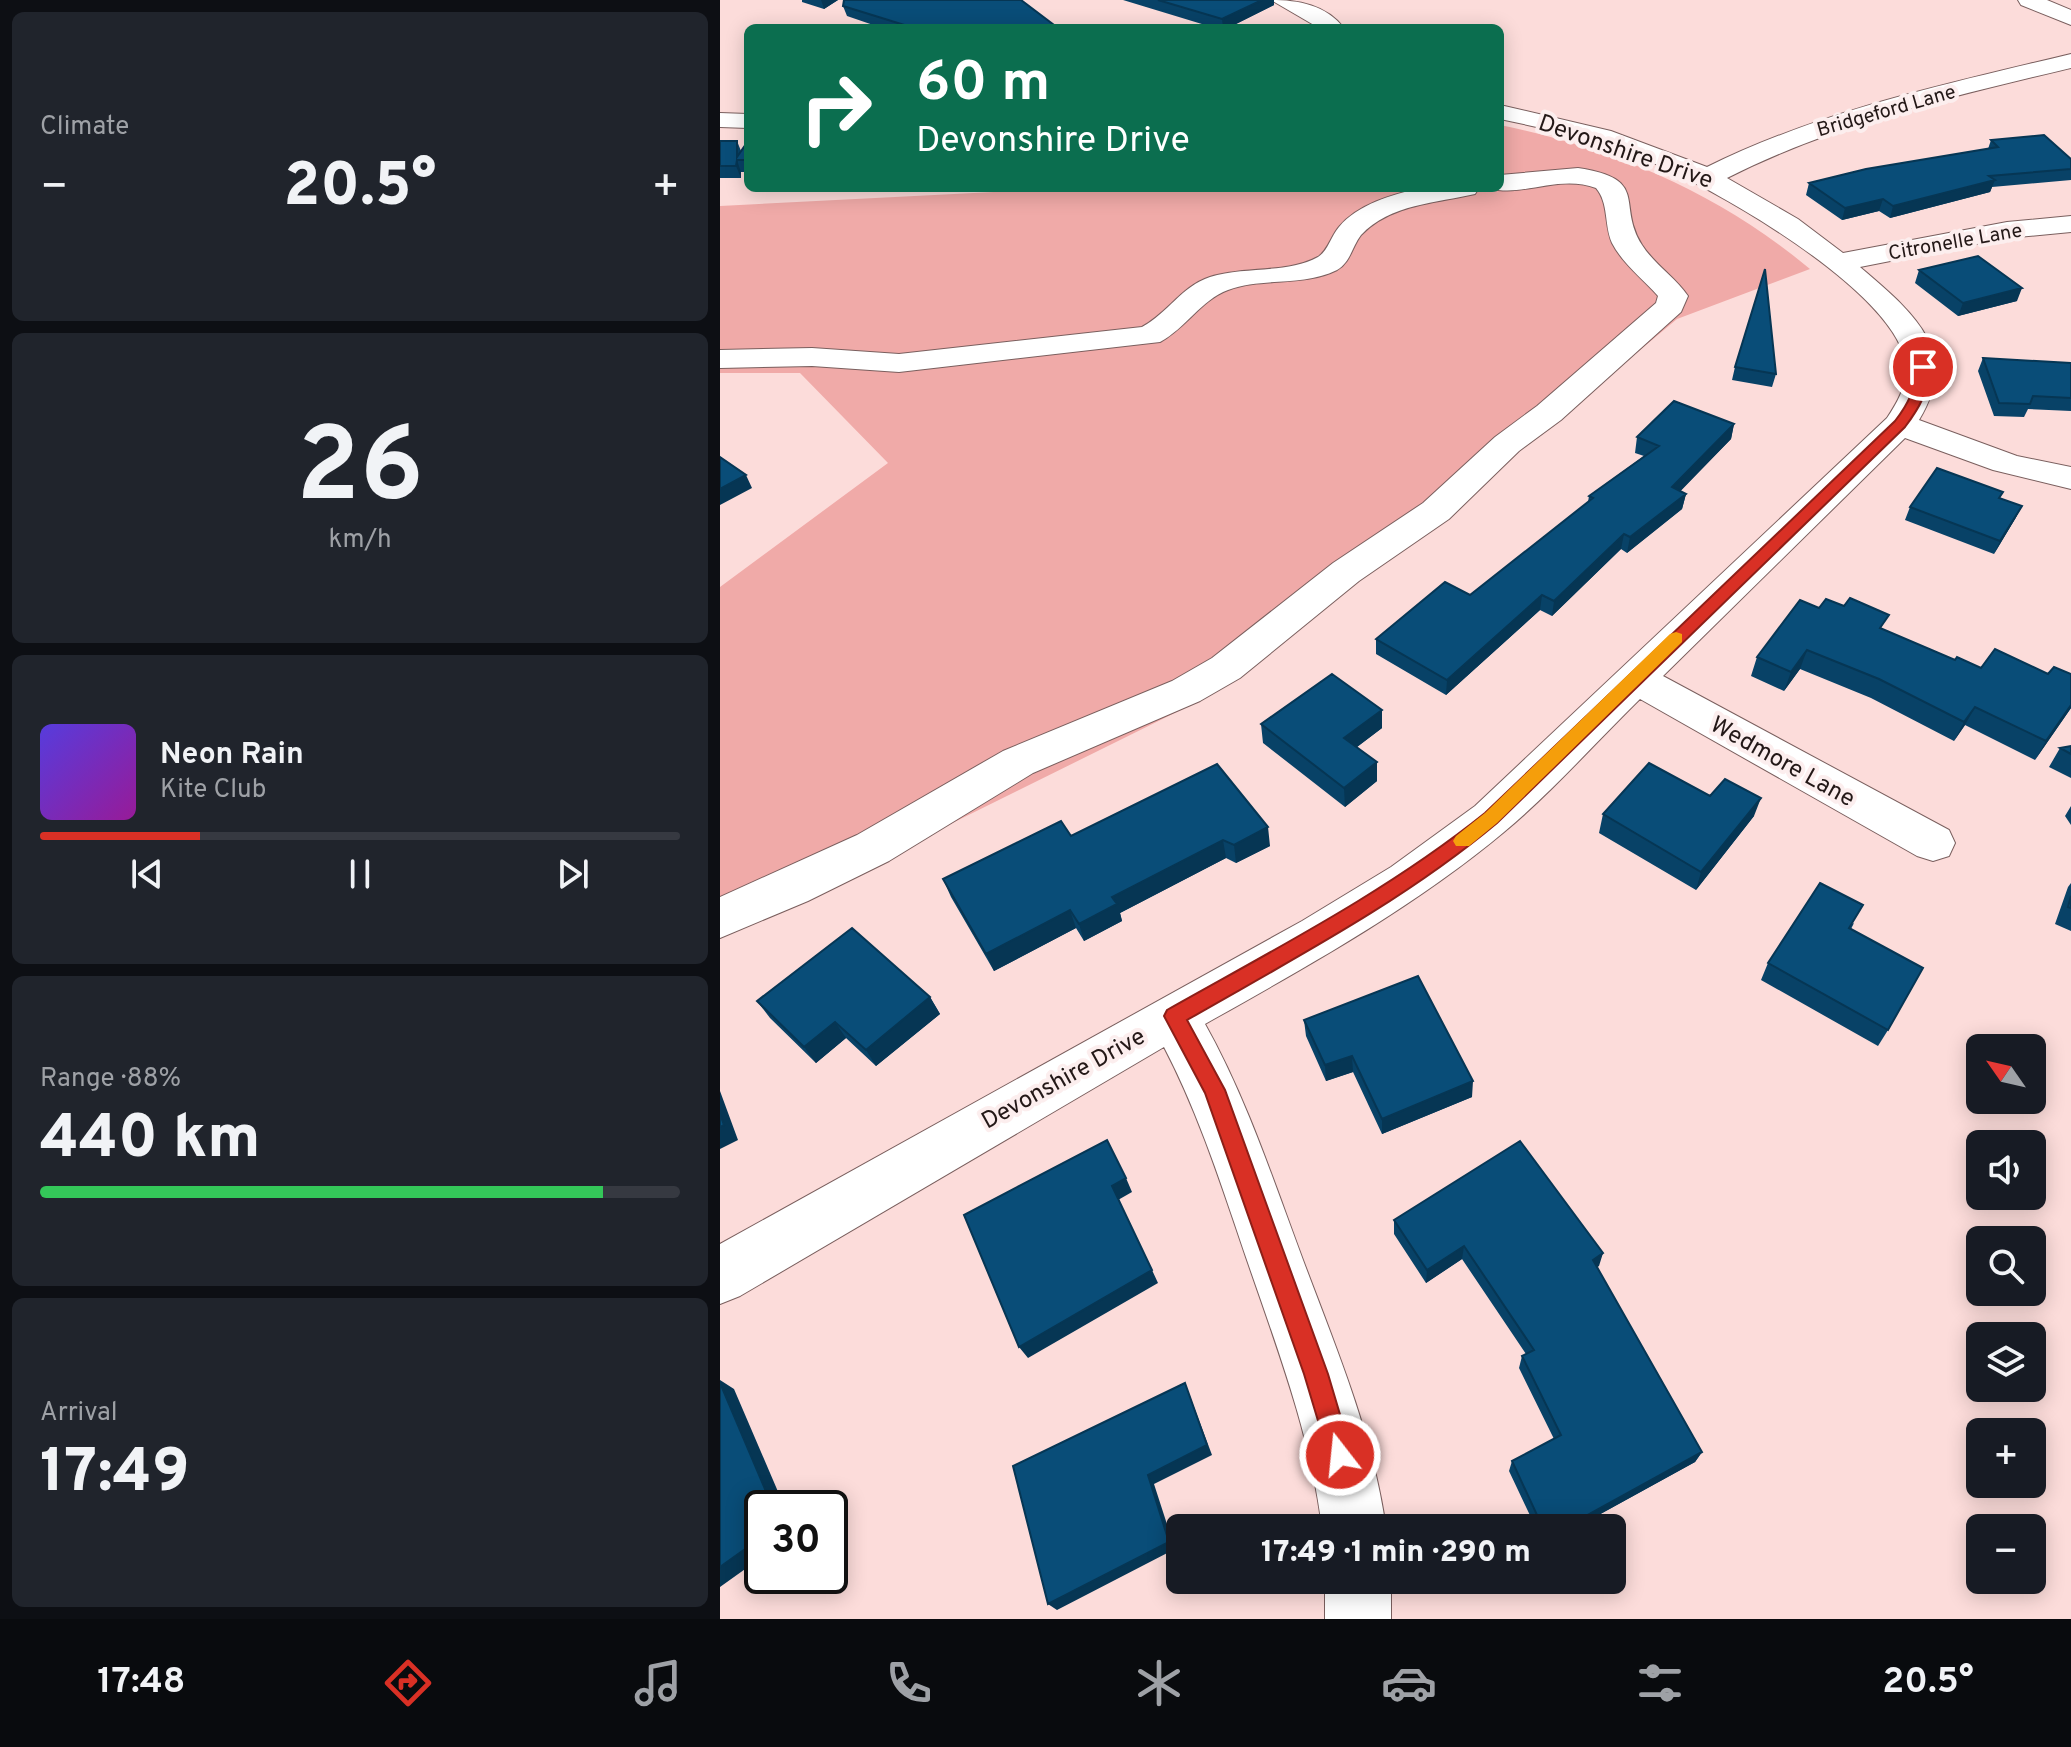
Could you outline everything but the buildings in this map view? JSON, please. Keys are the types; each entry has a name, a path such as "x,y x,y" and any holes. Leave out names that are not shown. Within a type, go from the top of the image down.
{"street":[{"path":"1282,0 1327,24"},
{"path":"2029,0 2071,18"},
{"name":"Bridgeford Lane","path":"1708,177 1756,153 1849,119 2071,61"},
{"name":"Devonshire Drive","path":"720,1276 978,1125 1317,936 1454,848 1491,818 1900,424 1915,404 1922,387 1923,367 1918,348 1886,308 1839,262 1770,210 1708,177 1597,136 1504,113"},
{"path":"720,120 744,121"},
{"path":"720,918 792,888 873,848 1018,762 1186,691 1226,668 1346,572 1436,511 1507,444 1549,413 1670,306 1673,296 1633,254 1624,239 1614,193 1609,185 1601,180 1572,175 1504,183"},
{"path":"720,359 812,357 899,363 1149,335 1173,323 1201,291 1232,280 1327,264 1340,252 1350,231 1380,213 1421,195 1440,192"},
{"name":"Citronelle Lane","path":"1839,262 2007,230 2071,224"},
{"path":"1900,424 1984,458 2071,478"},
{"name":"Wedmore Lane","path":"1634,678 1933,843"},
{"path":"1174,1016 1214,1090 1316,1374 1348,1482 1352,1514"},
{"path":"1358,1594 1358,1619"}],"shaded area":[{"path":"1504,126 1584,147 1664,178 1739,218 1810,269 1677,319 1475,488 1211,695 720,938 720,587 888,463 800,373 720,373 720,206 994,192 1504,192"}],"slow traffic":[{"path":"1462,841 1491,818 1676,638"}],"route":[{"path":"1340,1455 1316,1374 1214,1090 1174,1016 1317,936 1454,848 1491,818 1900,424 1915,404 1922,387 1923,367"}]}
